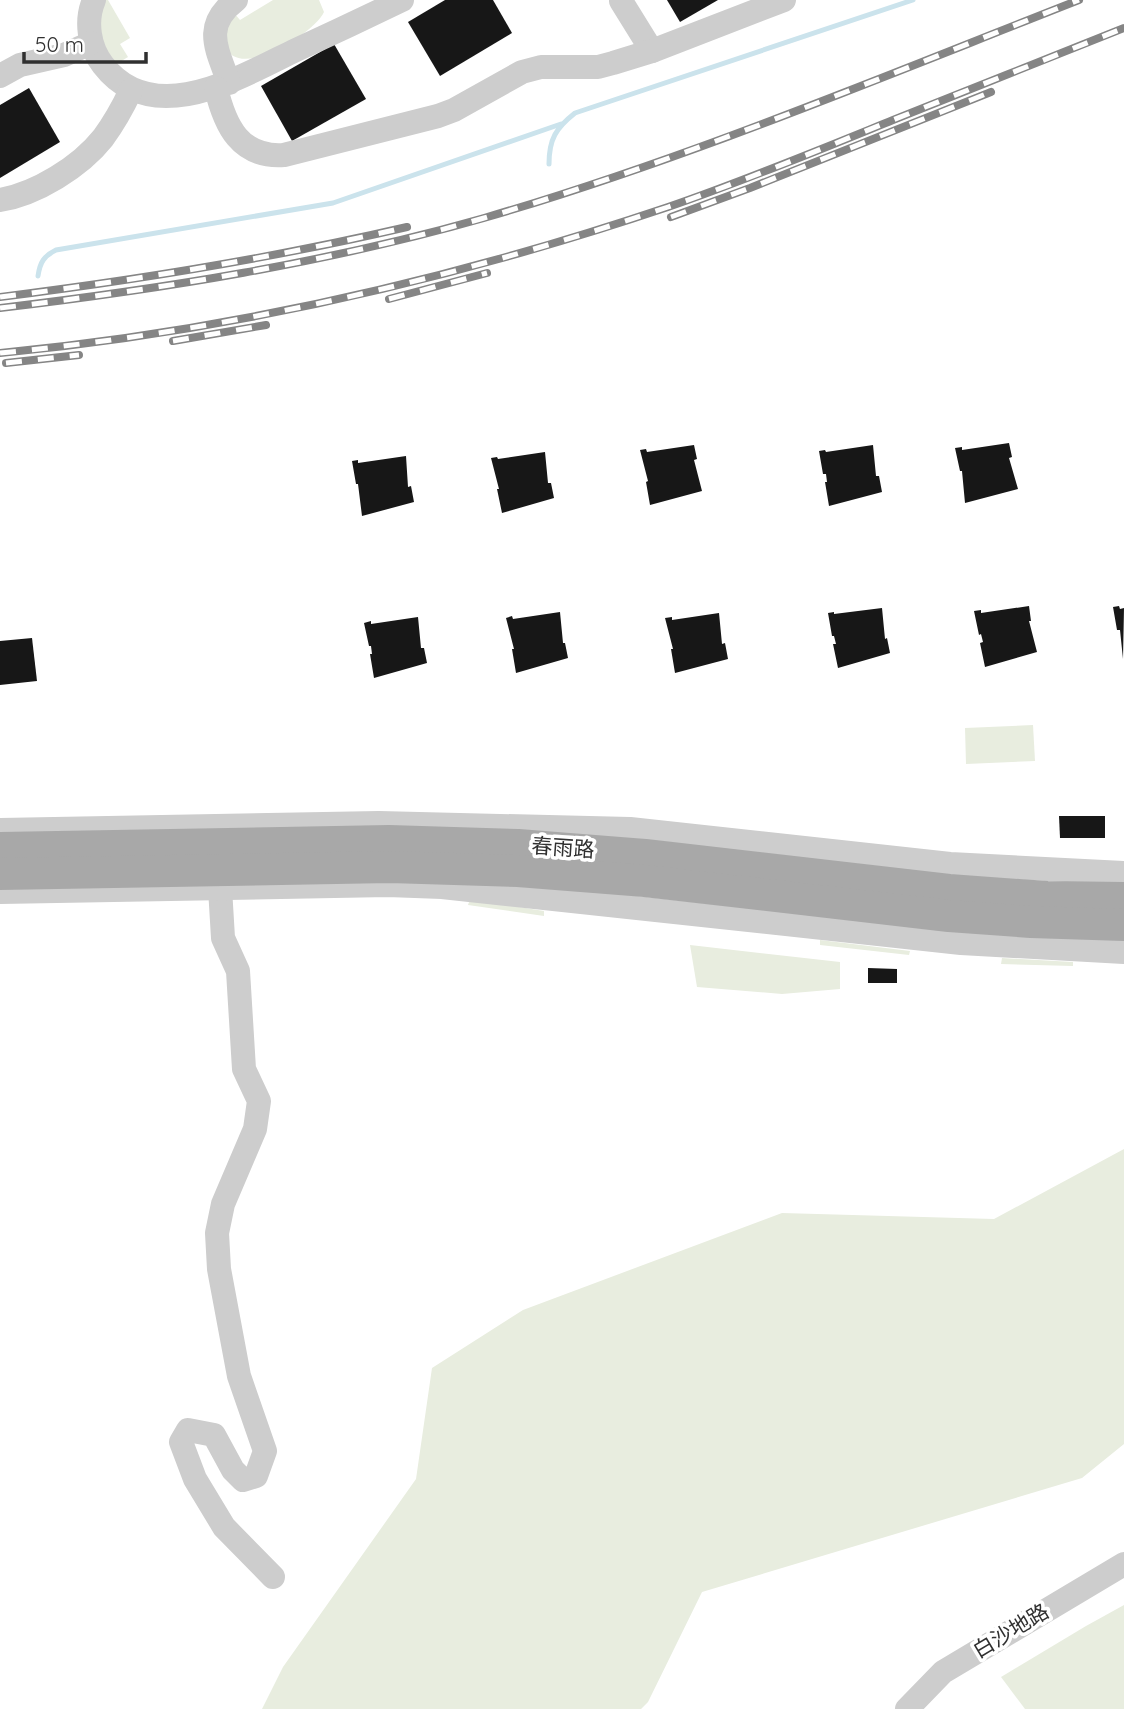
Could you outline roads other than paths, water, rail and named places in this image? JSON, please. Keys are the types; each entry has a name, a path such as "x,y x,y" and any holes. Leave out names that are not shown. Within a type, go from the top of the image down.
{"main road":[{"name":"春雨路","path":"0,848 389,841 518,845 645,855 949,890 1047,897 1124,898"},
{"name":"春雨路","path":"0,874 390,867 518,871 645,881 949,916 1124,925"},
{"path":"1047,897 1124,880"}],"street":[{"path":"94,0 89,24 91,43 101,63 115,79 131,90 163,96 223,85 361,8 402,0"},
{"path":"236,0 219,17 214,28 226,120 245,146 257,153 276,156 438,116 522,72 561,65 598,67 652,51 784,0"},
{"path":"621,1 652,51"},
{"path":"0,76 20,65 64,55 91,43"},
{"path":"0,201 31,190 78,161 101,140 118,116 131,90"},
{"path":"0,830 379,823 630,829 950,864 1124,873"},
{"path":"0,892 388,885 442,887 892,937 1124,952"},
{"path":"220,888 223,938 239,971 244,1069 260,1101 255,1129 223,1204 217,1233 219,1269 239,1376 265,1451 257,1476 243,1480 233,1470 215,1435 188,1430 181,1442 195,1479 223,1527 273,1577"},
{"name":"白沙地路","path":"907,1709 943,1672 1124,1564"}],"waterway":[{"path":"549,164 550,148 555,135 575,113 913,0"},
{"path":"38,276 43,260 56,250 333,203 561,124"}],"railway":[{"path":"0,308 244,273 364,248 484,218 560,195 710,143 1079,0"},
{"path":"0,353 170,331 254,316 338,299 504,258 725,187 1124,28"},
{"path":"671,217 991,92"},
{"path":"0,297 205,267 407,227"},
{"path":"389,299 487,273"},
{"path":"173,341 266,325"},
{"path":"6,363 79,355"}]}
